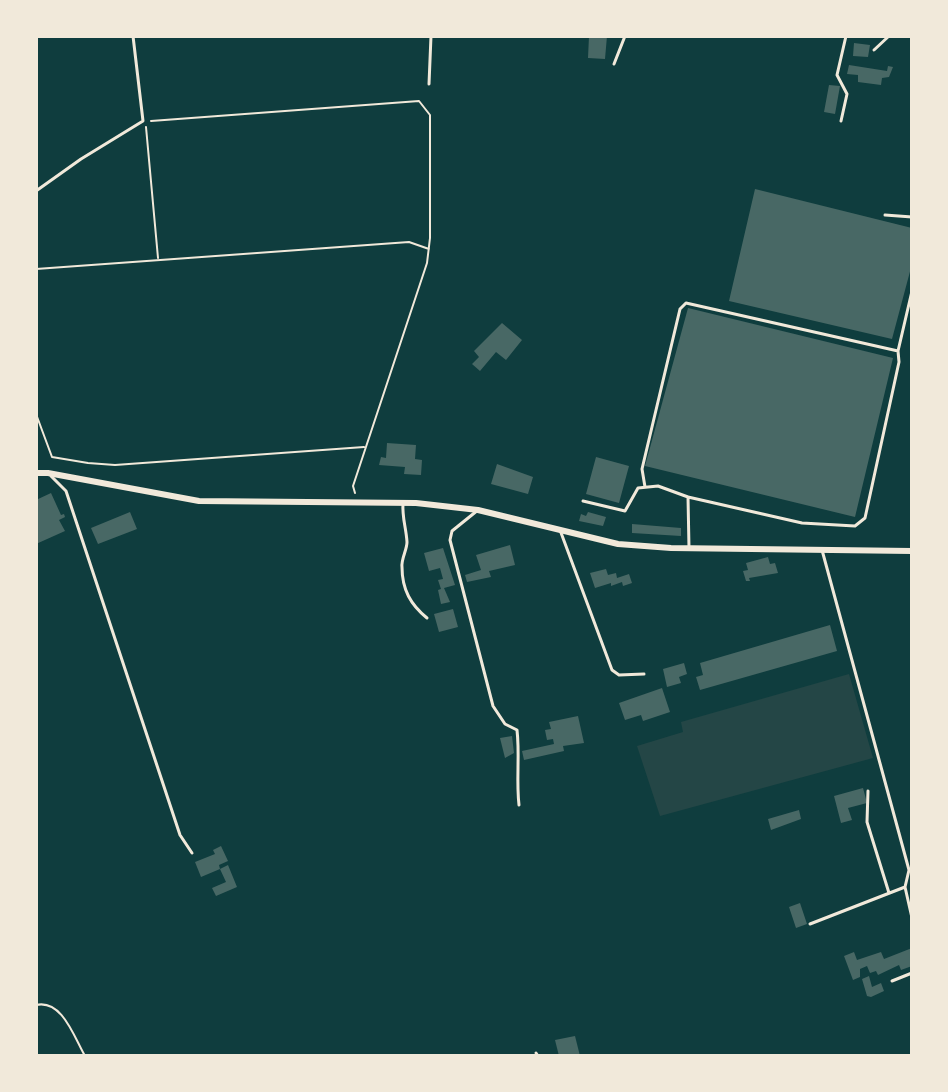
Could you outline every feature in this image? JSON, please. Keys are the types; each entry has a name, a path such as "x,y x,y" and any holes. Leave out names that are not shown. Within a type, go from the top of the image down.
{"street":[{"path":"36,473 199,501 403,503 478,510 618,544 912,551"}],"lane":[{"path":"36,191 143,121 133,36"},
{"path":"429,84 431,36"},
{"path":"614,64 625,36"},
{"path":"841,121 847,94 837,75 846,36"},
{"path":"874,50 889,36"},
{"path":"885,215 912,217"},
{"path":"583,501 625,511 638,488 658,486 688,497 802,523 855,526 865,518 912,291"},
{"path":"645,487 642,469 680,309 686,303 898,351"},
{"path":"48,473 66,491 180,835 192,853"},
{"path":"688,497 689,548"},
{"path":"403,503 402,520 407,543 401,565 404,584 412,606 427,618"},
{"path":"478,510 452,531 450,540 493,706 505,724 517,730 519,805"},
{"path":"560,530 612,670 619,675 644,674"},
{"path":"822,550 909,870 905,887 912,918"},
{"path":"868,791 867,822 889,893"},
{"path":"810,924 905,887"},
{"path":"892,981 912,973"}],"path":[{"path":"158,258 147,128 143,121 419,101 430,115 427,263 353,486 358,502"},
{"path":"36,269 409,242 429,249"},
{"path":"36,414 52,457 88,463 115,465 366,447"},
{"path":"36,1005 46,1003 58,1009 85,1056"}],"shaded area":[{"path":"849,674 873,758 660,816 637,746 683,732 681,722"}],"building":[{"path":"589,36 607,36 605,59 588,58"},
{"path":"854,43 870,45 868,57 853,56"},
{"path":"849,65 887,71 888,66 893,67 889,77 882,78 881,85 858,82 858,75 847,74"},
{"path":"829,85 840,86 835,114 824,112"},
{"path":"755,189 912,228 912,264 892,339 729,301"},
{"path":"688,308 893,358 855,517 645,466"},
{"path":"502,323 522,340 506,360 496,352 480,371 472,364 479,357 474,351"},
{"path":"387,443 416,445 415,459 422,460 421,475 404,474 405,467 379,465 381,457 386,458"},
{"path":"596,457 629,466 619,503 586,494"},
{"path":"497,464 533,477 528,494 491,484"},
{"path":"51,493 61,515 64,514 65,517 59,520 65,531 36,544 36,500"},
{"path":"130,512 137,529 98,544 91,528"},
{"path":"588,512 606,517 603,526 579,521 581,514 586,516"},
{"path":"632,524 681,528 681,536 632,533"},
{"path":"510,545 515,565 489,571 491,577 467,582 465,575 481,570 476,555"},
{"path":"443,548 455,585 444,588 450,602 441,604 438,580 443,579 440,568 429,571 424,553"},
{"path":"768,557 770,564 775,563 778,573 746,581 743,571 748,570 746,563"},
{"path":"606,569 608,575 616,573 617,578 629,574 632,583 623,586 622,582 611,586 611,583 595,588 590,573"},
{"path":"453,609 458,627 439,632 434,614"},
{"path":"830,625 837,651 700,690 696,677 703,675 700,663"},
{"path":"684,663 687,674 679,677 681,683 667,687 663,669"},
{"path":"662,688 670,712 643,721 641,715 625,720 619,703"},
{"path":"578,716 584,743 563,746 564,751 524,760 522,751 554,744 553,739 547,740 545,730 551,729 549,722"},
{"path":"512,736 514,753 505,758 500,738"},
{"path":"863,788 867,803 848,808 852,820 841,823 834,796"},
{"path":"799,810 801,819 771,830 768,819"},
{"path":"221,846 228,861 219,865 220,869 201,877 195,862 215,854 213,850"},
{"path":"228,865 237,887 216,896 212,888 226,882 220,869"},
{"path":"800,903 807,924 796,928 789,907"},
{"path":"912,948 912,966 901,970 899,965 878,975 876,971 870,973 867,966 860,969 860,977 853,980 844,956 854,952 857,960 881,952 884,959"},
{"path":"869,976 872,987 881,983 884,991 867,996 862,979"},
{"path":"575,1036 580,1056 559,1056 555,1040"}]}
